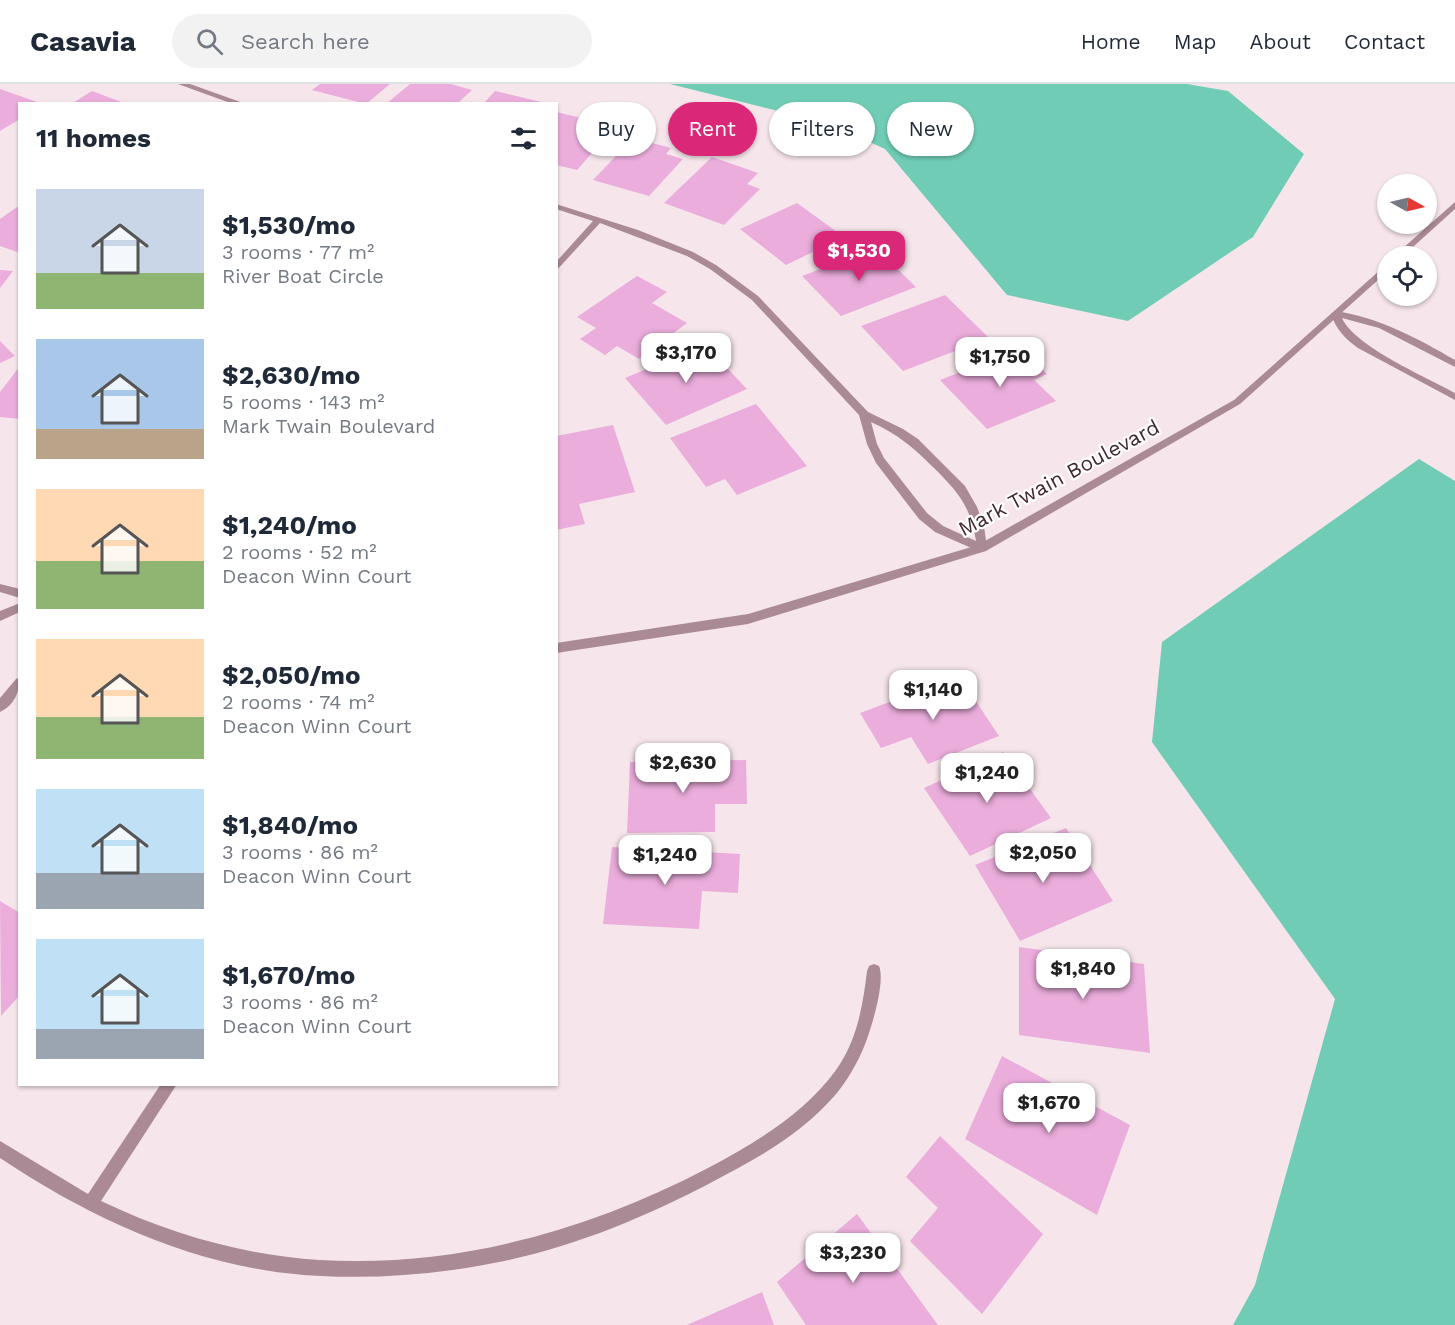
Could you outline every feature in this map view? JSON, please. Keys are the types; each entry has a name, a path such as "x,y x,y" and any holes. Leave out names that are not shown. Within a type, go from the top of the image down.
{"street":[{"path":"182,84 236,102"},
{"path":"1409,246 1455,205"},
{"path":"558,207 662,242 690,254 735,282 773,315 864,414 899,431 961,489 972,507 979,526 981,548 939,529 923,516 880,460 872,444 864,414"},
{"path":"558,266 598,220"},
{"name":"Mark Twain Boulevard","path":"558,648 748,619 981,548 1237,402 1377,276"},
{"path":"1455,364 1386,326 1368,319 1336,314 1347,336 1361,346 1455,397"},
{"path":"0,588 18,593"},
{"path":"0,616 18,608"},
{"path":"0,707 18,684"},
{"path":"0,1149 48,1181 129,1224 194,1246 259,1261 310,1267 357,1269 408,1267 470,1259 536,1245 603,1224 665,1200 750,1154 788,1127 820,1100 842,1073 861,1038 870,1003 874,971"},
{"path":"90,1204 169,1086"}],"shaded area":[{"path":"670,84 1187,84 1228,91 1304,154 1253,237 1128,321 1007,295 891,156 974,156 974,102 887,102 887,151 875,144 875,102 769,102 769,109 757,106 757,102 742,102"},
{"path":"1419,459 1455,481 1455,1325 1233,1325 1255,1285 1335,999 1152,742 1162,642"}],"building":[{"path":"320,84 390,84 368,102 358,102 312,90"},
{"path":"410,84 451,84 472,90 459,102 388,102"},
{"path":"0,89 37,102 18,102 18,120 0,131"},
{"path":"92,91 121,102 74,102"},
{"path":"495,91 541,102 485,102"},
{"path":"558,112 576,117 576,156 589,156 577,170 558,165"},
{"path":"656,144 668,147 666,154 668,156 683,159 649,196 593,180 616,156 656,156"},
{"path":"712,157 758,173 747,184 760,189 724,225 664,203"},
{"path":"797,203 844,237 786,265 740,229"},
{"path":"18,207 18,252 0,246 0,219"},
{"path":"876,248 916,287 841,316 802,276"},
{"path":"0,270 13,271 0,288"},
{"path":"637,276 667,292 652,303 687,323 639,359 617,346 605,355 580,339 596,328 577,317"},
{"path":"945,295 989,338 903,371 861,326"},
{"path":"0,341 15,356 0,363"},
{"path":"705,345 747,389 666,425 625,378"},
{"path":"1021,348 1047,374 1034,380 1056,401 987,429 940,380"},
{"path":"18,369 18,419 0,417 0,392"},
{"path":"756,404 807,466 737,495 725,479 706,487 670,438"},
{"path":"613,425 635,492 579,504 585,524 558,530 558,436"},
{"path":"959,676 999,736 928,764 911,737 881,748 860,713"},
{"path":"1003,752 1051,818 970,856 924,788"},
{"path":"746,760 747,804 715,804 715,832 627,833 630,762"},
{"path":"1066,828 1113,901 1020,941 975,865"},
{"path":"612,847 740,854 738,893 702,891 699,929 603,924"},
{"path":"0,901 18,912 18,997 1,1016"},
{"path":"1019,947 1144,964 1150,1053 1019,1035"},
{"path":"1002,1056 1130,1125 1097,1215 965,1139"},
{"path":"940,1136 1043,1234 982,1314 910,1241 938,1208 906,1177"},
{"path":"857,1214 938,1325 806,1325 777,1282"},
{"path":"762,1292 774,1325 687,1325"}]}
